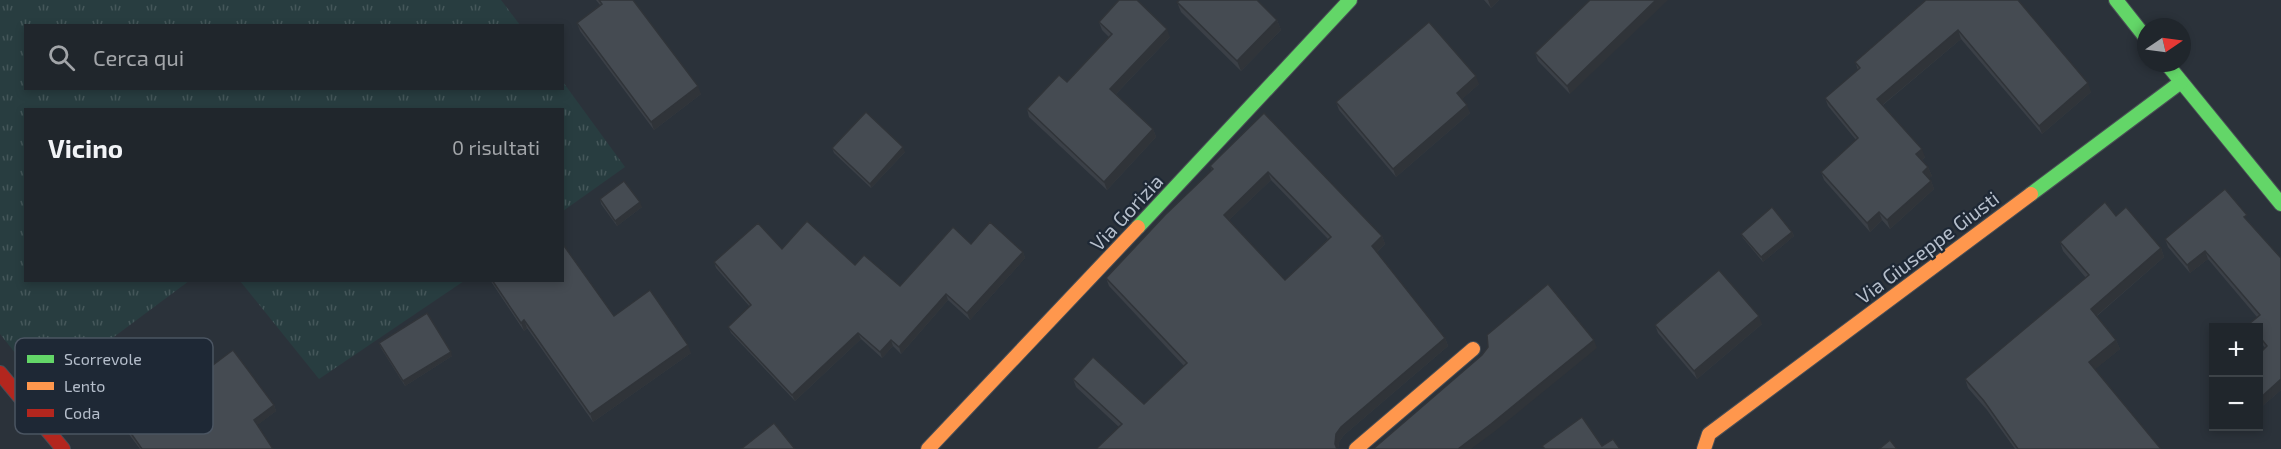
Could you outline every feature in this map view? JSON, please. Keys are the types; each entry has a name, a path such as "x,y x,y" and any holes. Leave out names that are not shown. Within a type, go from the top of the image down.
{"street":[{"name":"Via Gorizia","path":"928,449 1032,341 1350,0"},
{"path":"2116,0 2137,27"},
{"path":"2173,72 2281,204"},
{"name":"Via Giuseppe Giusti","path":"1704,449 1709,434 2181,82"},
{"path":"1356,449 1473,349"},
{"path":"0,373 15,391"},
{"path":"51,434 63,449"}],"green space":[{"path":"0,0 501,0 519,24 24,24 24,90 564,90 564,83 625,167 564,210 564,108 24,108 24,282 188,282 112,338 15,338 15,353 0,334"},
{"path":"241,282 463,282 319,379"}],"building":[{"path":"599,0 633,0 698,86 651,122 577,23 602,4"},
{"path":"1119,0 1137,0 1167,29 1110,89 1153,129 1104,182 1027,109 1059,75 1067,82 1112,34 1099,22"},
{"path":"1180,0 1257,0 1277,20 1237,61 1177,2"},
{"path":"1590,0 1656,0 1567,86 1535,53"},
{"path":"1926,0 2018,0 2088,83 2039,126 1958,30 1877,99 1922,149 1916,154 1928,167 1923,172 1931,181 1887,220 1879,212 1867,223 1821,172 1858,138 1825,98 1860,68 1855,62"},
{"path":"1429,22 1476,76 1457,93 1467,105 1393,169 1336,102"},
{"path":"866,112 903,147 870,184 832,148"},
{"path":"1264,113 1382,236 1372,246 1445,338 1341,427 1336,434 1337,449 1098,449 1122,424 1073,379 1093,357 1144,404 1187,363 1106,278 1165,215 1213,169 1210,166","holes":["1268,172 1331,237 1285,280 1224,215"]},
{"path":"624,181 640,202 615,221 600,199"},
{"path":"2225,189 2247,215 2244,217 2281,258 2281,379 2263,395 2263,350 2267,346 2263,341 2263,323 2250,323 2260,315 2205,251 2187,265 2165,239"},
{"path":"2105,202 2116,216 2126,207 2161,248 2091,309 2116,340 2089,362 2161,449 2018,449 1984,401 1965,379 2089,275 2060,242"},
{"path":"1772,207 1792,232 1761,257 1741,234"},
{"path":"807,221 855,265 864,255 900,286 953,227 971,244 990,222 1023,252 967,313 946,294 899,347 891,340 880,352 858,333 792,395 728,327 751,305 714,262 758,223 782,249"},
{"path":"564,246 614,316 650,290 688,345 590,414 524,320 521,323 493,282 564,282"},
{"path":"1719,270 1759,316 1694,371 1655,325"},
{"path":"1548,284 1594,340 1458,449 1373,449 1482,355 1488,347 1487,335"},
{"path":"427,313 451,352 403,381 379,343"},
{"path":"233,350 274,405 254,420 273,449 142,449 131,434 213,434 213,365"},
{"path":"1582,417 1602,446 1613,439 1620,449 1545,449 1542,446"},
{"path":"774,423 795,449 741,449"},
{"path":"1890,440 1897,449 1879,449"}],"traffic: fast":[{"path":"1138,227 1350,0"},
{"path":"2116,0 2137,27"},
{"path":"2173,72 2281,204"},
{"path":"2031,194 2181,82"}],"traffic: slow":[{"path":"1704,449 1709,434 2031,194"},
{"path":"928,449 1138,227"},
{"path":"1356,449 1473,349"}],"traffic: jam":[{"path":"0,373 15,391"},
{"path":"51,434 63,449"}]}
